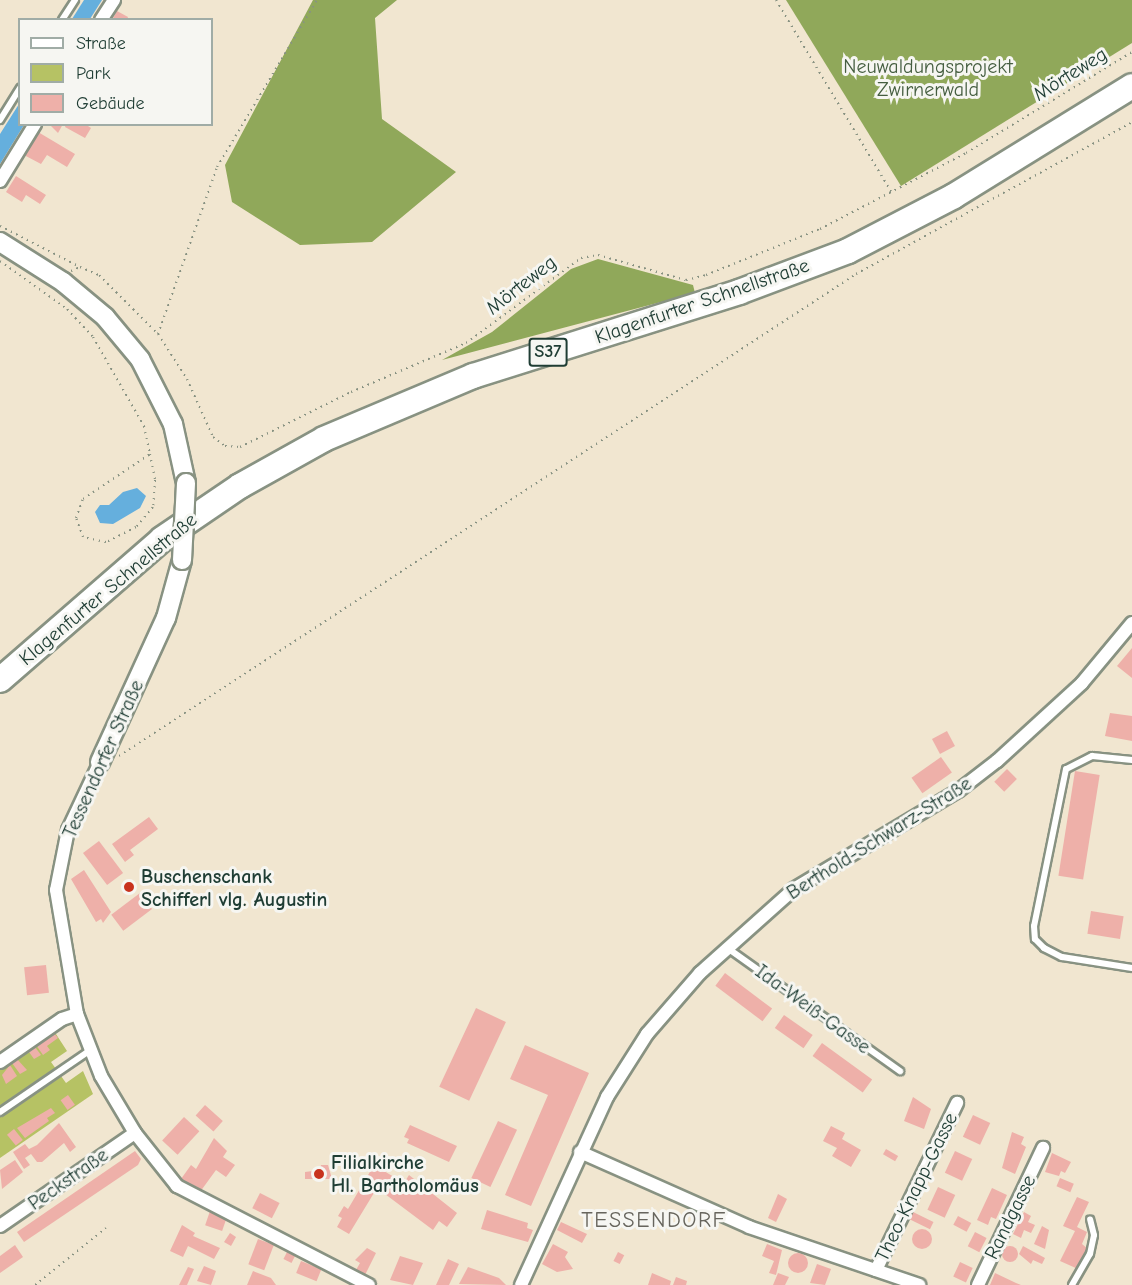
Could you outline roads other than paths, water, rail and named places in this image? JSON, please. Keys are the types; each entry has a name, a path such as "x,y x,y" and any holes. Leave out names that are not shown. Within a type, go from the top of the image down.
{"highway":[{"name":"Klagenfurter Schnellstraße","path":"0,680 162,539 240,486 324,439 473,376 739,292 848,251 954,196 1132,86"}],"street":[{"path":"102,18 114,0"},
{"path":"0,181 34,126"},
{"name":"Tessendorfer Straße","path":"0,242 63,282 105,317 140,359 173,424 186,483 182,560 166,618 68,831 58,867 58,914 77,1014 89,1051 135,1133 177,1186 192,1196 369,1285"},
{"name":"Berthold-Schwarz-Straße","path":"521,1285 607,1097 647,1034 726,947 794,889 937,804 997,761 1082,683 1132,623"},
{"path":"0,1062 62,1019 77,1014"},
{"name":"Theo-Knapp-Gasse","path":"876,1270 957,1103"},
{"name":"Peckstraße","path":"0,1226 135,1133"},
{"name":"Randgasse","path":"978,1285 1043,1148"},
{"path":"580,1152 749,1227 919,1285"}],"lane":[{"path":"63,18 75,0"},
{"path":"0,120 18,91"},
{"path":"1132,760 1092,756 1066,769 1034,926 1035,939 1044,948 1062,957 1132,968"},
{"name":"Ida-Weiß-Gasse","path":"726,947 900,1071"},
{"path":"0,1112 89,1051"},
{"path":"1072,1285 1090,1254 1094,1235 1090,1219"}],"water":[{"path":"84,0 102,0 91,18 73,18"},
{"path":"18,106 18,126 23,126 0,164 0,134"},
{"path":"137,488 146,496 140,508 113,524 100,523 95,512 100,505 109,505 123,492"}],"place":[{"name":"Buschenschank Schifferl vlg. Augustin","path":"129,887"},
{"name":"Filialkirche Hl. Bartholomäus","path":"319,1174"}],"district":[{"name":"TESSENDORF","path":"654,1221"}],"park label":[{"name":"Neuwaldungsprojekt Zwirnerwald","path":"928,78"}]}
